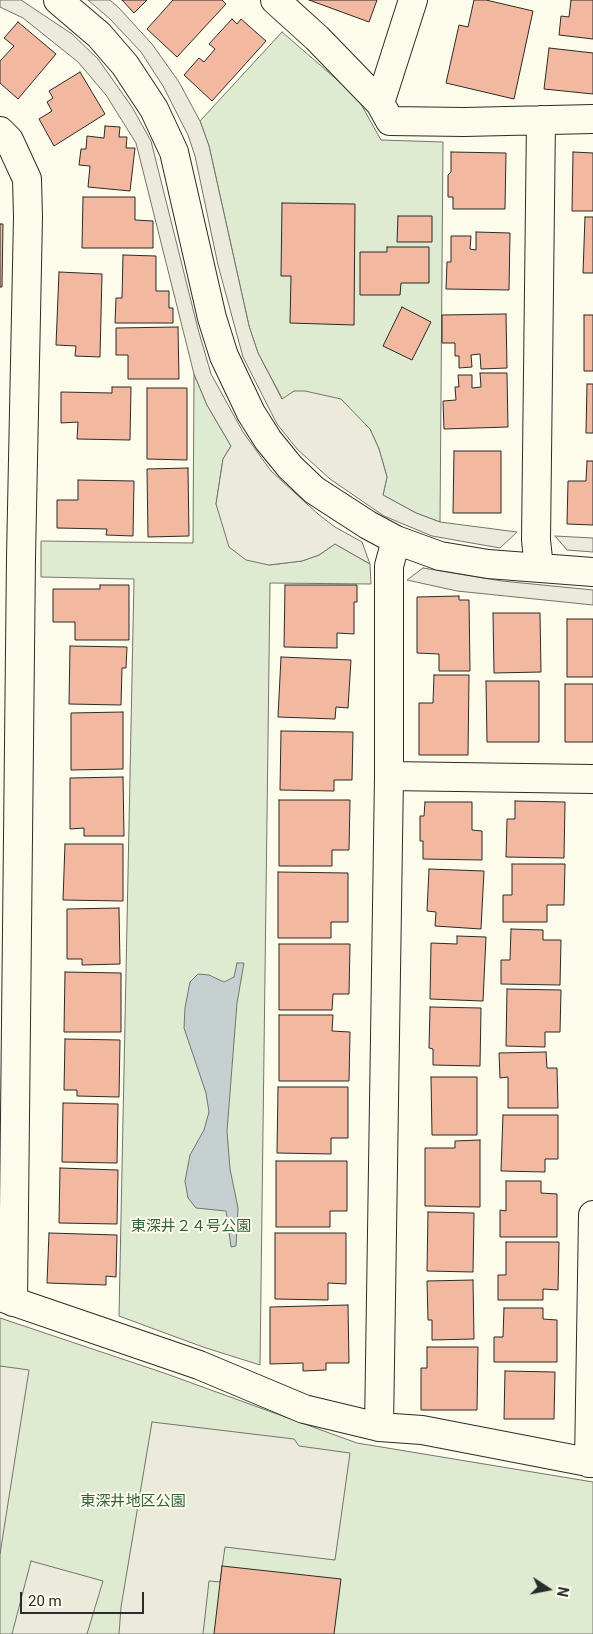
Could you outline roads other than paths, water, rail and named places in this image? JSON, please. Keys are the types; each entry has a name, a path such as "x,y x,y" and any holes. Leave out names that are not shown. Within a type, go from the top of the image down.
{"street":[{"path":"58,0 99,36 125,65 158,118 174,152 212,318 224,356 250,413 268,440 290,467 314,490 353,516 396,540 440,556 488,564 593,572"},
{"path":"275,0 316,38 380,103 390,121 464,122 593,119"},
{"path":"380,103 413,0"},
{"path":"539,568 536,540 541,120"},
{"path":"0,131 9,140 27,179 10,557 6,1299 199,1365 304,1409 379,1427 422,1430 591,1463 593,1215"},
{"path":"379,1427 389,776 389,566 396,540"},
{"path":"389,776 593,779"}],"park label":[{"name":"東深井２４号公園","path":"191,1227"},
{"name":"東深井地区公園","path":"133,1502"}]}
